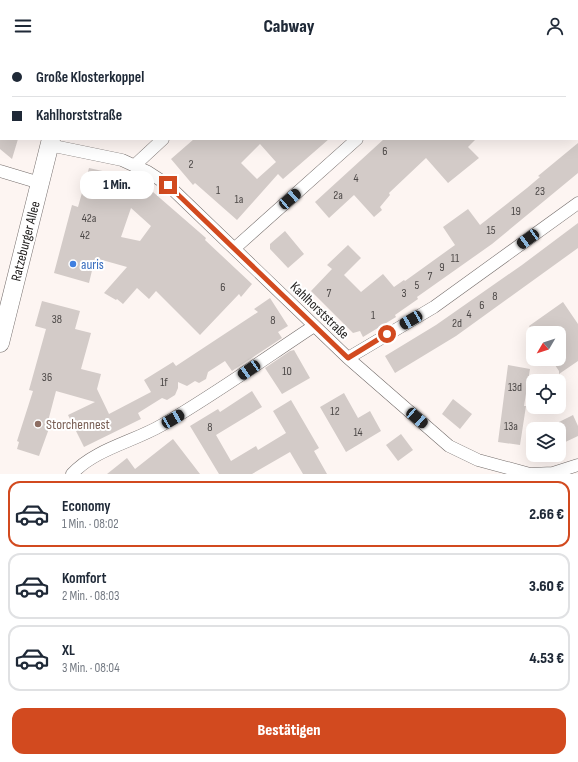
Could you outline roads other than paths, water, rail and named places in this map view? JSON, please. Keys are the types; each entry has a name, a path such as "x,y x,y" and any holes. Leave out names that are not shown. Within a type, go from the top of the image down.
{"main road":[{"name":"Ratzeburger Allee","path":"0,343 50,142"}],"street":[{"path":"135,165 162,140"},
{"path":"235,248 356,140"},
{"name":"Kahlhorststraße","path":"50,142 135,165 168,185 348,358 449,446 508,472 530,474 553,473 578,465"},
{"path":"0,171 40,183"},
{"path":"348,358 434,307 578,203"},
{"path":"72,474 83,463 159,427 200,403 314,326"}],"place":[{"name":"auris","path":"73,264"},
{"name":"Storchennest","path":"38,424"}]}
